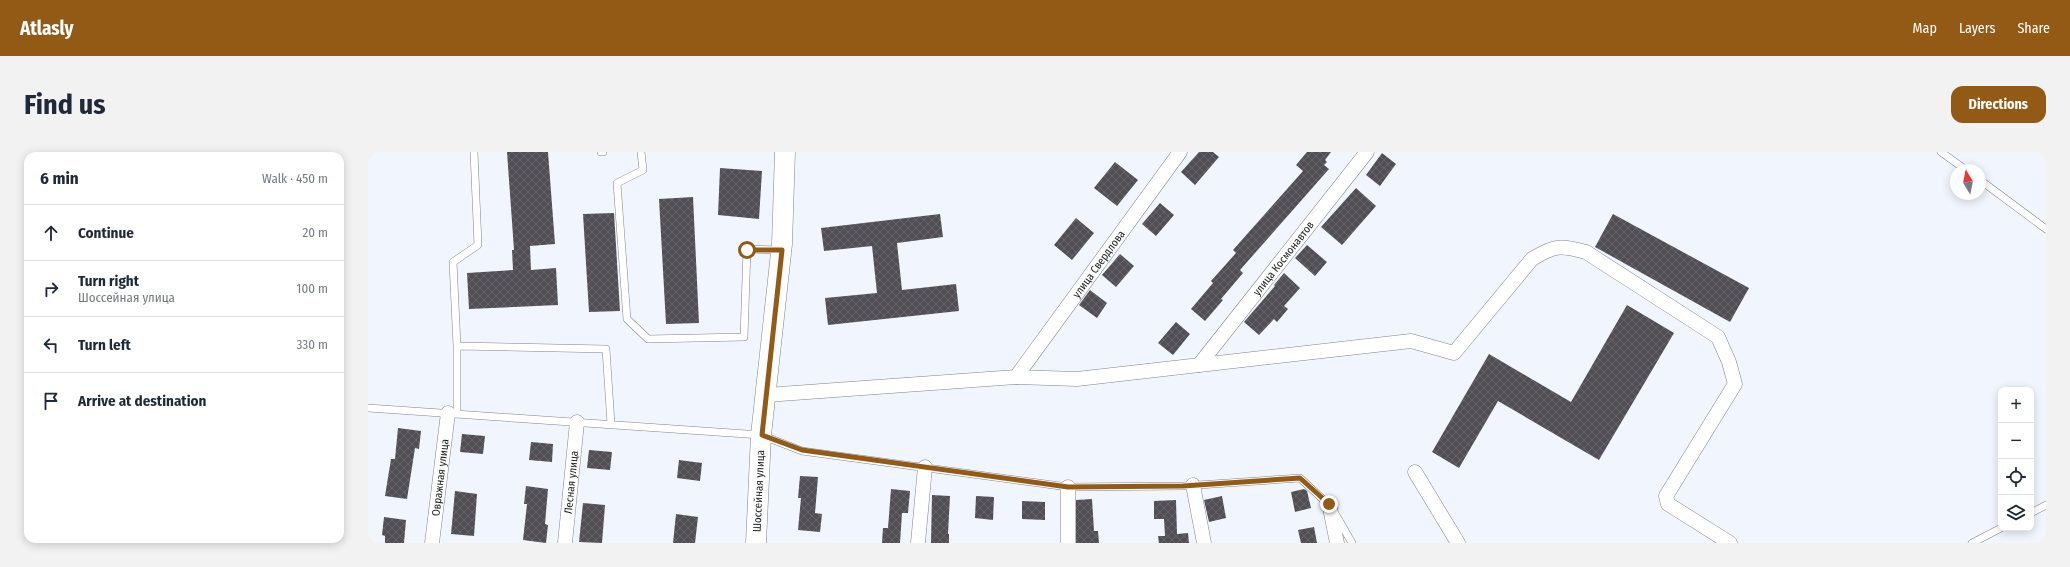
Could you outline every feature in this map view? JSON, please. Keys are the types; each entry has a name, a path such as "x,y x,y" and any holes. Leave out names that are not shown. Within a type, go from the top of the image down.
{"street":[{"name":"Шоссейная улица","path":"756,543 762,435 782,250 785,152"},
{"name":"улица Свердлова","path":"1016,377 1180,152"},
{"name":"улица Космонавтов","path":"1199,365 1367,152"},
{"path":"766,395 1016,377 1077,379 1411,341 1454,353 1532,259 1549,248 1567,246 1586,252 1718,337 1729,362 1735,384 1666,496 1668,504 1730,543"},
{"name":"Овражная улица","path":"432,543 452,413"},
{"name":"Лесная улица","path":"565,543 577,422"},
{"path":"918,543 925,467"},
{"path":"1415,472 1458,543"},
{"path":"1192,485 1204,543"},
{"path":"1068,487 1068,543"},
{"path":"1329,504 1337,543"}],"lane":[{"path":"452,413 457,346 453,262 478,245 474,152"},
{"path":"641,152 643,170 617,183 627,319 648,339 744,337 747,250 782,250"},
{"path":"1941,152 1958,164"},
{"path":"1986,184 2045,227"},
{"path":"457,346 606,348 611,424"},
{"path":"368,408 762,435 802,450 1068,487 1192,485 1300,478 1329,504 1352,543"},
{"path":"2034,511 2046,505"},
{"path":"1972,543 1998,530"}],"building":[{"path":"507,152 548,152 555,244 530,246 531,270 556,268 558,305 469,309 467,273 513,270 512,250 514,250"},
{"path":"1199,152 1213,152 1219,157 1195,185 1181,172"},
{"path":"1307,152 1331,152 1325,160 1327,162 1324,165 1329,169 1240,270 1243,273 1205,321 1191,309 1213,283 1211,281 1236,253 1233,250 1303,171 1296,165"},
{"path":"1382,153 1396,164 1380,186 1366,175"},
{"path":"1115,162 1138,180 1117,206 1094,188"},
{"path":"720,168 762,171 759,219 718,215"},
{"path":"1356,188 1376,206 1342,245 1321,227"},
{"path":"693,197 699,323 666,324 659,199"},
{"path":"1160,203 1174,215 1156,236 1142,224"},
{"path":"614,213 620,311 589,312 583,214"},
{"path":"940,214 943,237 897,243 902,290 956,284 959,311 828,325 825,298 877,293 872,246 824,251 821,228"},
{"path":"1613,214 1749,288 1730,322 1595,247"},
{"path":"1076,218 1094,233 1072,260 1054,245"},
{"path":"1307,245 1327,262 1315,276 1295,258"},
{"path":"1120,254 1134,266 1116,287 1102,275"},
{"path":"1284,273 1300,288 1284,306 1288,309 1277,322 1274,319 1259,335 1244,322 1275,286 1274,285"},
{"path":"1090,290 1107,303 1097,318 1079,305"},
{"path":"1627,305 1674,333 1599,460 1498,401 1459,468 1432,452 1489,354 1571,402"},
{"path":"1176,322 1190,334 1173,355 1158,343"},
{"path":"398,428 421,431 419,449 415,448 407,499 385,496 391,459 395,459"},
{"path":"462,434 485,436 483,454 460,452"},
{"path":"531,442 553,444 552,462 529,460"},
{"path":"589,450 612,452 610,470 587,468"},
{"path":"679,460 702,463 700,481 677,478"},
{"path":"800,476 818,477 815,513 822,514 820,532 798,530 801,498 798,498"},
{"path":"526,486 548,489 545,524 548,525 546,543 523,540 527,504 524,504"},
{"path":"891,489 910,491 908,513 902,513 900,543 882,543 883,528 888,528"},
{"path":"1304,489 1307,491 1311,508 1295,512 1291,492"},
{"path":"455,491 477,494 474,536 451,534"},
{"path":"932,495 950,496 949,543 931,543"},
{"path":"976,496 994,497 993,520 975,518"},
{"path":"1222,496 1226,518 1209,522 1204,500"},
{"path":"1092,499 1094,531 1098,531 1099,543 1076,543 1076,500"},
{"path":"1176,500 1177,534 1188,533 1189,543 1159,543 1158,536 1165,536 1164,519 1154,519 1154,501"},
{"path":"1022,501 1045,502 1045,520 1022,519"},
{"path":"583,503 605,505 602,543 579,542"},
{"path":"676,514 698,517 695,543 673,543"},
{"path":"384,517 406,520 404,543 385,543 385,536 382,535"},
{"path":"1314,527 1317,543 1301,543 1298,530"}],"route":[{"path":"747,250 782,250 762,435 802,450 1068,487 1183,486 1300,478 1329,504"}]}
